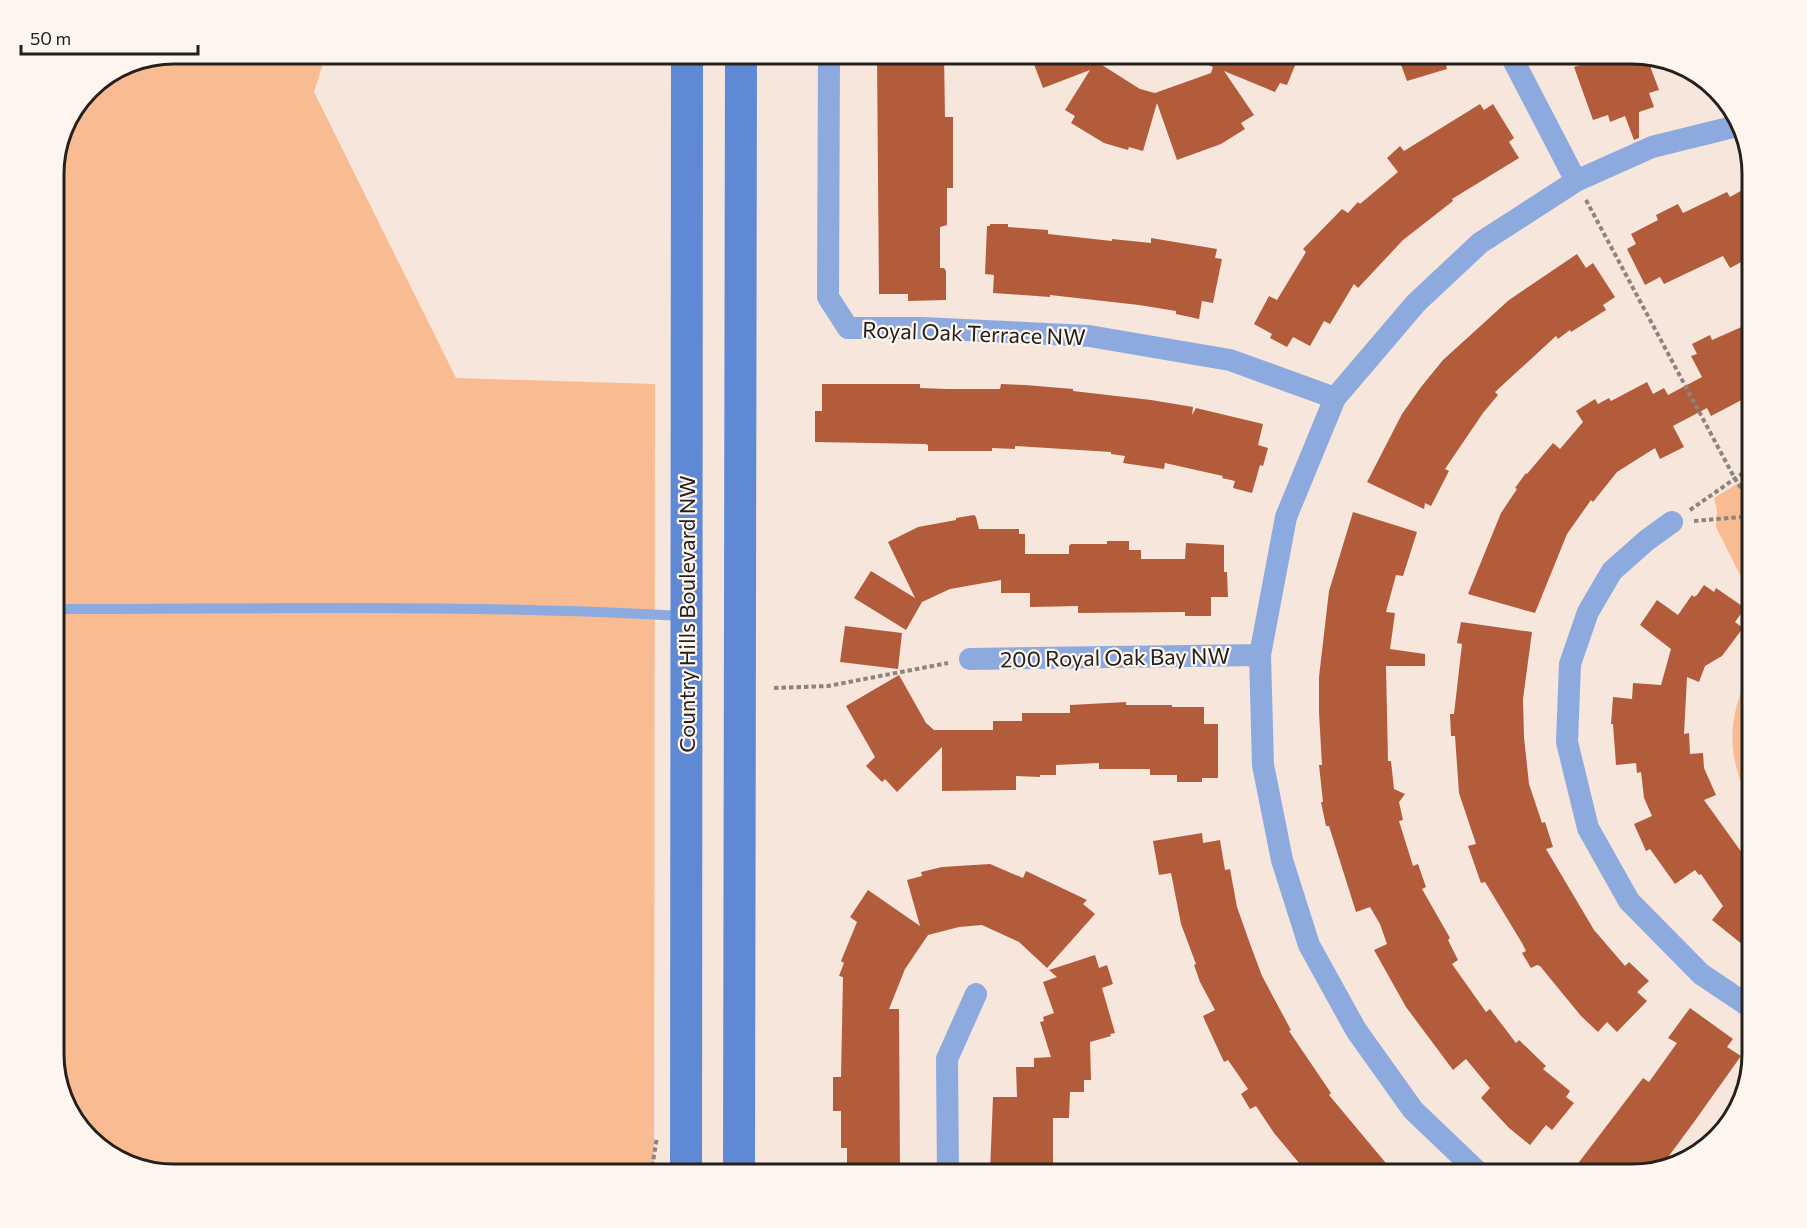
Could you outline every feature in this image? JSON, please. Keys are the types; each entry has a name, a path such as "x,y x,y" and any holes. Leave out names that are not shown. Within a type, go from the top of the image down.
{"main road":[{"name":"Country Hills Boulevard NW","path":"684,1164 687,65"},
{"path":"740,1164 741,65"}],"street":[{"path":"1515,64 1576,181"},
{"name":"Royal Oak Terrace NW","path":"829,65 828,297 848,328 922,328 1089,336 1230,360 1335,398"},
{"path":"1470,1164 1413,1110 1356,1030 1309,945 1281,860 1263,765 1260,655 1286,517 1335,398 1416,303 1480,243 1576,181 1652,147 1732,127"},
{"path":"1672,522 1647,540 1612,571 1588,612 1570,664 1567,742 1588,828 1629,901 1701,974 1742,1002"},
{"name":"200 Royal Oak Bay NW","path":"970,659 1260,655"},
{"path":"948,1164 947,1059 976,994"}],"lane":[{"path":"65,609 456,609 686,616"}],"path":[{"path":"1576,181 1742,490"},
{"path":"1672,522 1742,472"},
{"path":"1672,522 1742,517"},
{"path":"774,688 828,686 970,659"}],"shaded area":[{"path":"167,65 323,65 314,92 456,378 655,384 654,1164 174,1164 146,1160 113,1145 87,1121 79,1109 70,1089 65,1061 65,160 73,132 87,107 119,79 139,70 153,67"},
{"path":"1742,481 1742,579 1716,527 1717,510 1714,498"},
{"path":"1742,691 1742,784 1737,772 1732,737"}],"building":[{"path":"944,64 945,117 953,117 953,188 947,188 947,225 940,227 940,268 946,271 946,300 908,301 908,294 879,294 877,65"},
{"path":"1034,64 1104,64 1102,65 1140,89 1155,93 1211,73 1213,67 1207,64 1295,64 1287,85 1280,83 1275,92 1224,71 1254,115 1241,123 1245,129 1221,144 1177,160 1157,103 1143,151 1129,147 1128,150 1104,143 1071,123 1075,116 1065,110 1090,70 1043,88"},
{"path":"1401,64 1446,64 1447,69 1407,81"},
{"path":"1583,64 1650,66 1659,90 1649,93 1654,107 1639,112 1639,138 1634,140 1625,116 1610,122 1608,115 1593,120 1574,67"},
{"path":"1480,104 1484,110 1493,104 1514,138 1509,142 1519,158 1452,199 1453,201 1403,240 1358,288 1354,284 1330,324 1324,321 1310,346 1293,337 1287,347 1270,338 1272,334 1254,324 1269,296 1277,300 1306,252 1303,249 1342,209 1348,213 1358,202 1360,204 1398,172 1387,158 1400,146 1404,151"},
{"path":"1742,190 1742,262 1730,268 1723,256 1664,284 1660,277 1645,285 1627,249 1636,244 1631,234 1658,220 1656,215 1678,204 1683,213 1727,192 1730,197"},
{"path":"1008,224 1008,227 1048,230 1048,234 1112,241 1112,239 1151,243 1151,238 1217,249 1215,258 1222,259 1213,303 1202,301 1199,319 1176,314 1176,311 1139,305 1050,295 1050,297 993,293 994,275 985,274 987,226"},
{"path":"1577,254 1586,268 1593,263 1615,297 1603,305 1606,310 1558,339 1556,336 1495,392 1498,395 1445,469 1449,471 1431,506 1425,503 1424,509 1367,482 1402,414 1443,360 1509,300"},
{"path":"1742,327 1742,400 1711,416 1707,408 1673,426 1684,447 1660,459 1655,448 1617,472 1593,502 1591,500 1567,534 1535,613 1468,594 1501,513 1517,489 1515,488 1553,443 1560,449 1583,422 1576,411 1595,399 1598,404 1609,398 1611,401 1647,382 1653,394 1664,388 1668,395 1702,377 1691,356 1697,354 1692,344 1710,335 1712,340"},
{"path":"822,384 920,384 920,388 947,389 1000,389 1001,384 1025,385 1151,400 1193,407 1192,415 1196,408 1263,424 1258,445 1268,448 1263,466 1260,465 1252,493 1233,488 1235,481 1222,478 1223,476 1165,463 1164,469 1123,463 1125,456 1111,454 1111,452 1015,446 1015,449 992,448 992,451 928,451 928,445 925,444 815,442 815,411 822,411"},
{"path":"1353,512 1417,532 1403,576 1396,575 1386,612 1395,613 1390,649 1425,654 1425,666 1386,666 1388,761 1391,761 1394,789 1405,794 1399,802 1403,820 1399,821 1413,866 1418,864 1426,887 1422,889 1450,938 1448,940 1458,960 1452,964 1486,1012 1490,1009 1516,1043 1519,1040 1546,1066 1543,1069 1570,1091 1566,1097 1574,1103 1552,1130 1546,1125 1530,1145 1509,1128 1481,1098 1490,1088 1466,1059 1453,1070 1406,1007 1374,950 1387,944 1380,924 1370,907 1356,912 1329,826 1326,826 1321,802 1323,802 1319,765 1322,765 1319,677 1329,591"},
{"path":"974,515 979,529 1019,529 1019,534 1025,534 1025,554 1069,554 1071,544 1107,544 1107,541 1129,541 1129,550 1141,550 1141,559 1185,559 1186,543 1224,545 1224,572 1227,572 1228,597 1211,597 1211,616 1185,616 1185,612 1078,613 1078,606 1030,607 1030,593 1001,593 1001,580 950,589 922,602 906,630 854,598 871,571 915,598 888,542 918,527"},
{"path":"1704,585 1714,592 1716,588 1742,606 1742,612 1735,622 1742,629 1722,656 1705,666 1699,682 1687,677 1684,734 1689,733 1690,754 1703,753 1704,768 1716,795 1704,800 1742,853 1742,944 1712,920 1723,906 1701,874 1699,875 1695,870 1675,884 1650,849 1646,851 1634,824 1652,816 1644,798 1641,772 1637,773 1636,763 1616,765 1613,724 1611,724 1613,697 1632,699 1633,683 1661,685 1671,649 1640,625 1657,600 1678,615 1692,595 1694,597"},
{"path":"1461,622 1532,632 1523,699 1524,737 1529,784 1553,847 1546,849 1594,930 1625,966 1629,962 1649,981 1637,992 1647,1001 1617,1032 1607,1022 1598,1032 1581,1016 1540,966 1531,968 1522,953 1526,951 1522,943 1485,882 1481,883 1468,846 1476,844 1459,793 1455,736 1451,736 1450,714 1454,714 1462,644 1457,643"},
{"path":"845,626 902,633 898,669 840,662"},
{"path":"899,675 926,723 934,730 993,730 993,721 1022,721 1022,713 1070,713 1070,705 1126,702 1126,705 1204,707 1204,724 1218,724 1218,778 1202,778 1202,782 1177,782 1177,775 1150,775 1150,769 1099,769 1099,763 1056,765 1056,775 1016,776 1016,790 942,791 942,747 897,792 885,779 882,782 866,766 875,757 846,706"},
{"path":"1202,833 1203,843 1220,840 1225,870 1230,869 1237,907 1249,941 1262,976 1291,1030 1289,1031 1331,1093 1329,1095 1387,1164 1300,1164 1274,1133 1256,1106 1250,1109 1241,1094 1248,1089 1228,1060 1224,1062 1203,1016 1215,1010 1194,965 1196,964 1181,924 1171,873 1159,875 1153,841"},
{"path":"990,864 1023,878 1026,871 1087,900 1083,904 1095,914 1047,968 1019,942 982,925 959,927 928,935 905,969 889,1009 899,1009 900,1164 847,1164 847,1148 841,1148 841,1111 833,1111 833,1077 841,1077 843,977 839,976 844,963 841,961 857,922 850,917 868,890 920,926 907,880 922,876 921,872 942,867"},
{"path":"1095,955 1099,968 1107,965 1113,984 1102,988 1115,1033 1090,1042 1091,1080 1084,1080 1084,1092 1070,1092 1069,1118 1053,1118 1053,1164 990,1164 993,1097 1017,1097 1016,1067 1034,1067 1034,1058 1051,1057 1040,1022 1044,1021 1043,1017 1054,1013 1043,982 1057,977 1049,970"},
{"path":"1690,1008 1733,1039 1727,1047 1741,1056 1668,1158 1633,1164 1578,1164 1643,1078 1649,1082 1677,1043 1668,1038"}]}
